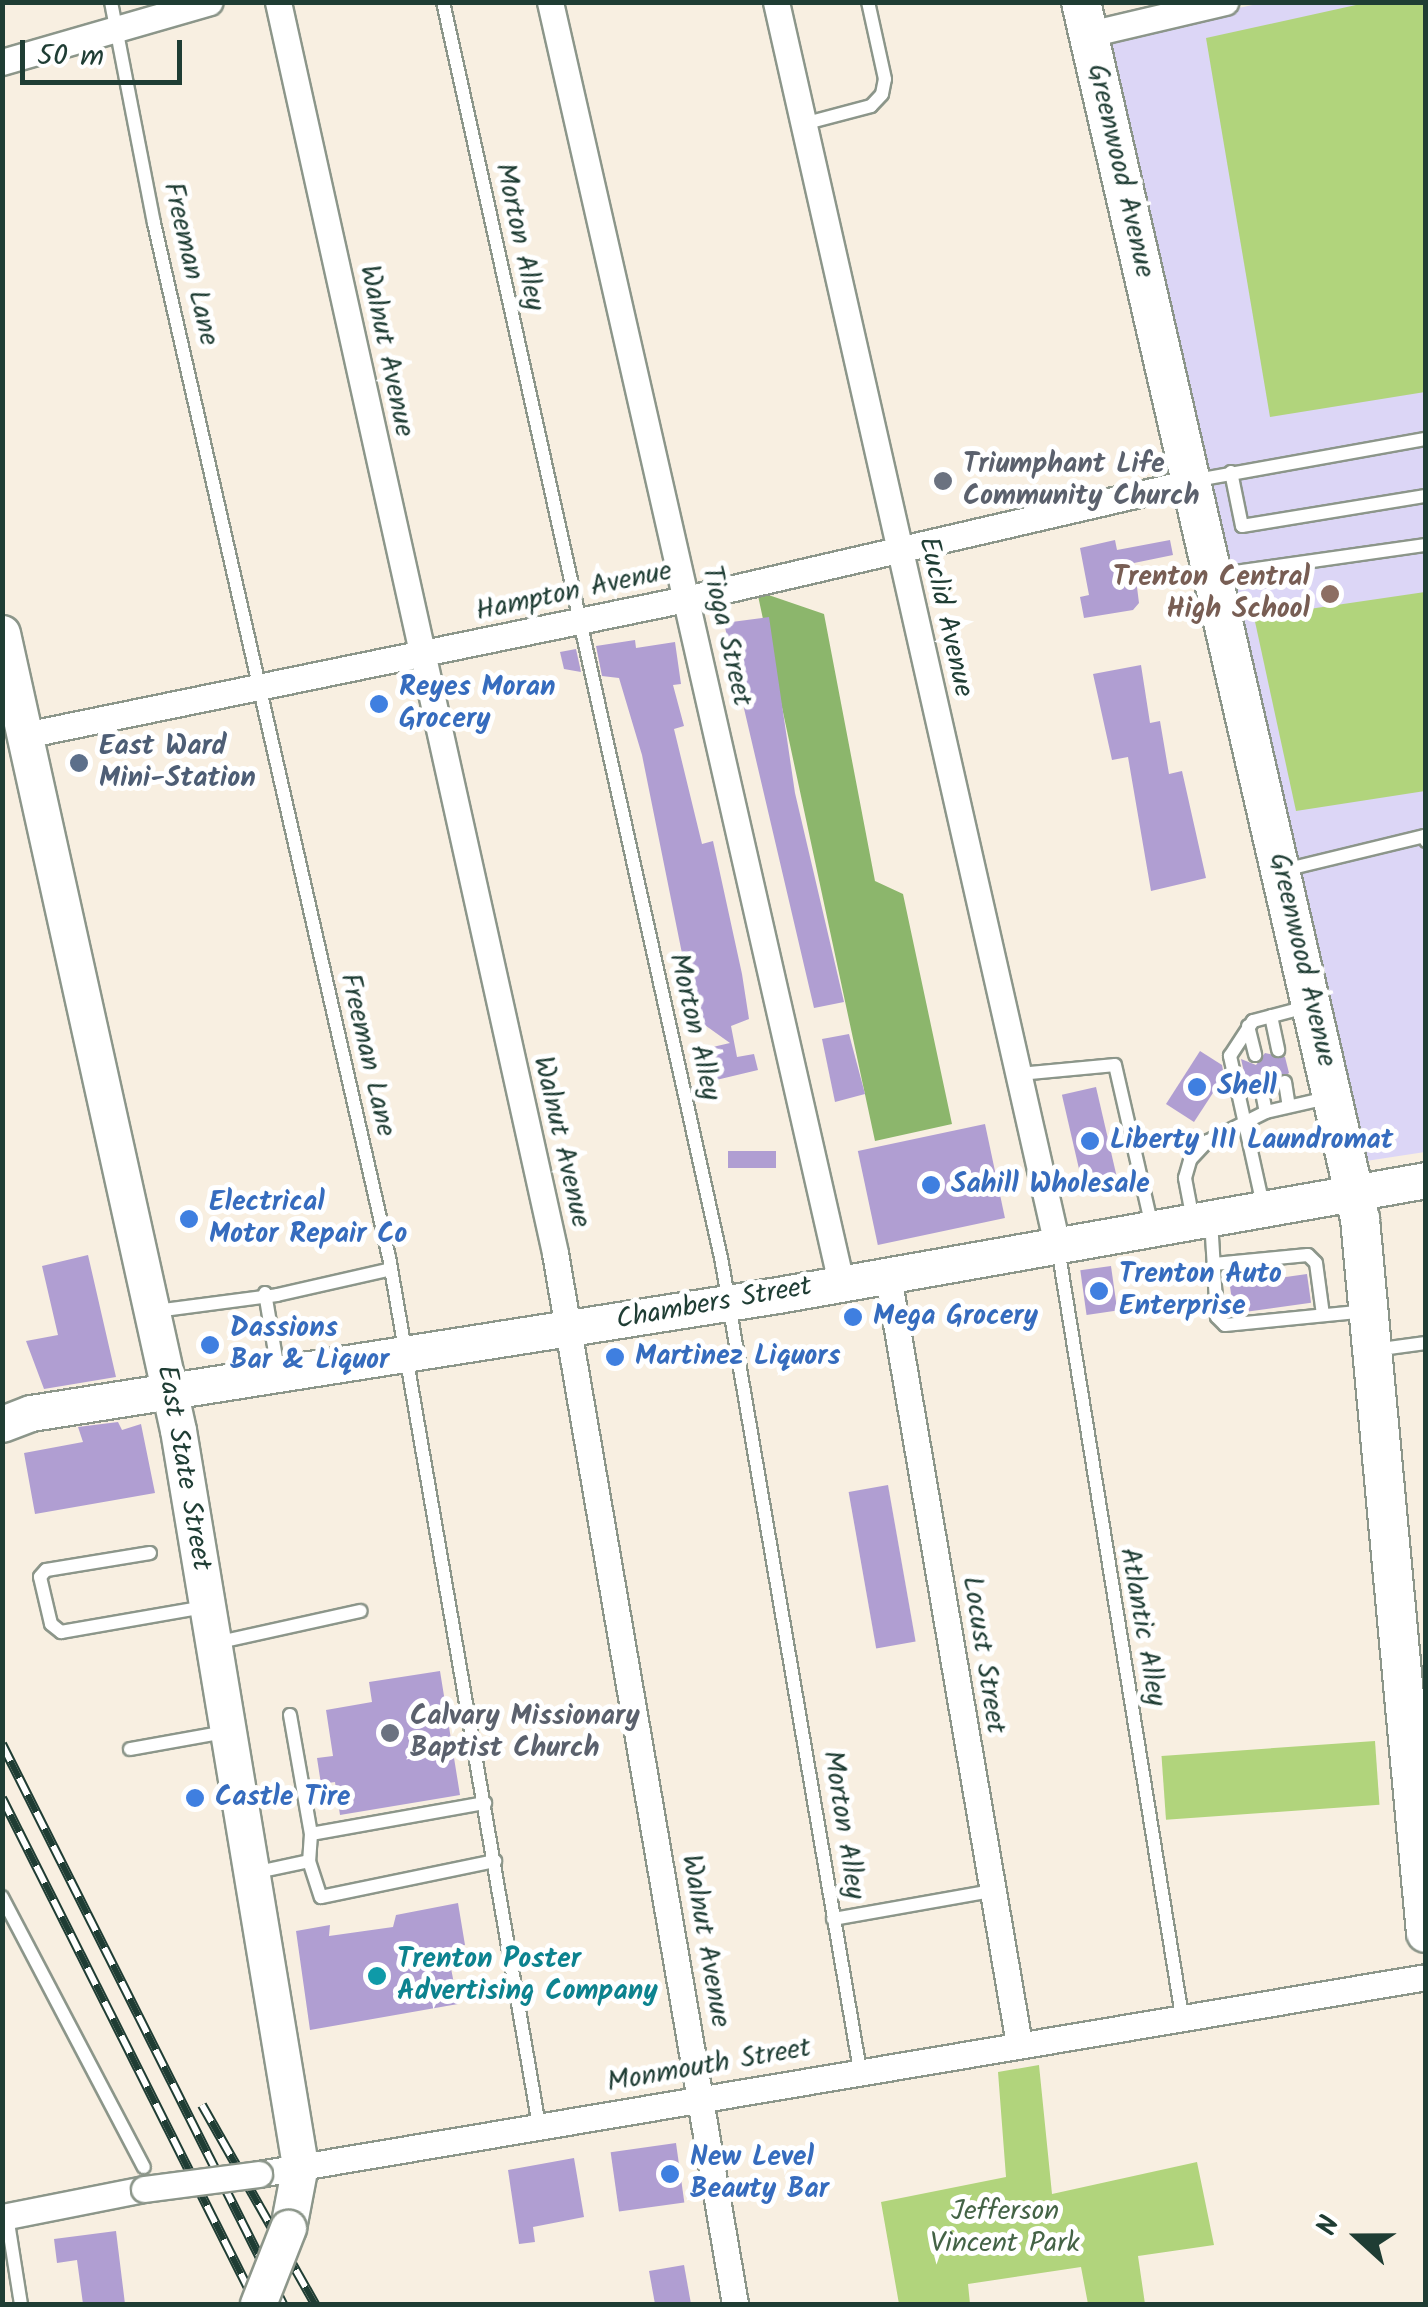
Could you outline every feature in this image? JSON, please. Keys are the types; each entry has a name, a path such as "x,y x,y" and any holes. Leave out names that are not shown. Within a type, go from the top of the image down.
{"main road":[{"name":"Greenwood Avenue","path":"1085,18 1353,1191 1373,1350 1426,1933"}],"street":[{"path":"2,62 210,2"},
{"name":"Walnut Avenue","path":"278,2 570,1328 735,2304"},
{"name":"Tioga Street","path":"550,2 842,1283"},
{"name":"Euclid Avenue","path":"776,2 1057,1245"},
{"path":"1085,18 1225,2"},
{"name":"Hampton Avenue","path":"26,735 260,691 686,599 1191,482"},
{"name":"East State Street","path":"2,634 170,1392 300,2165 288,2228 258,2304"},
{"name":"Chambers Street","path":"2,1424 32,1413 888,1276 1426,1180"},
{"name":"Locust Street","path":"888,1276 1019,2044"},
{"name":"Monmouth Street","path":"4,2216 144,2178 259,2174 1426,1977"}],"lane":[{"name":"Freeman Lane","path":"111,2 260,691 391,1269 539,2125"},
{"name":"Morton Alley","path":"444,2 576,622 729,1302 860,2070"},
{"path":"803,124 871,106 882,94 886,78 868,2"},
{"path":"1191,482 1426,439"},
{"path":"1232,472 1242,526 1426,496"},
{"path":"1212,576 1426,545"},
{"path":"1282,870 1424,836 1426,841"},
{"path":"1263,1208 1230,1056 1248,1026 1312,1006"},
{"path":"1272,1016 1278,1050"},
{"path":"1248,1026 1254,1055"},
{"path":"1020,1074 1115,1065 1153,1229"},
{"path":"1285,1082 1289,1106"},
{"path":"1261,1087 1266,1112"},
{"path":"1334,1096 1244,1120 1190,1160 1185,1178 1214,1264 1217,1317 1225,1325 1369,1311"},
{"name":"Atlantic Alley","path":"1057,1245 1182,2016"},
{"path":"1214,1264 1308,1255 1316,1263 1323,1315"},
{"path":"154,1311 391,1269"},
{"path":"265,1293 279,1375"},
{"path":"1373,1350 1426,1343"},
{"path":"150,1553 46,1570 40,1578 51,1624 61,1632 207,1607"},
{"path":"213,1643 361,1612"},
{"path":"290,1715 311,1834 309,1861 321,1896 495,1861"},
{"path":"130,1749 228,1731"},
{"path":"311,1834 485,1803"},
{"path":"252,1873 309,1861"},
{"path":"833,1919 991,1891"},
{"path":"2,1897 144,2178"},
{"path":"4,2216 21,2304"}],"shaded area":[{"name":"Trenton Central High School","path":"1262,3 1425,3 1425,1152 1366,1161 1106,36"}],"green space":[{"path":"1365,3 1425,3 1425,392 1270,417 1206,38"},
{"path":"757,591 824,614 875,881 903,894 952,1124 875,1141"},
{"path":"1425,592 1425,791 1296,811 1254,617"},
{"path":"1375,1741 1379,1805 1166,1820 1162,1756"},
{"name":"Jefferson Vincent Park","path":"1039,2065 1052,2194 1197,2162 1214,2245 1138,2256 1145,2304 1088,2304 1081,2267 968,2284 970,2304 899,2304 881,2202 1006,2177 998,2072"}],"building":[{"path":"1115,540 1117,550 1170,540 1173,555 1134,563 1139,603 1133,610 1084,618 1080,597 1089,595 1080,548"},
{"path":"769,617 795,793 844,1002 814,1008 724,623"},
{"path":"635,640 636,648 675,642 681,684 673,685 684,726 674,729 702,844 713,841 742,974 749,1019 731,1026 737,1057 754,1054 758,1070 712,1081 704,1049 730,1043 695,1018 642,755 619,678 602,676 596,646"},
{"path":"576,649 581,672 564,669 560,652"},
{"path":"1141,665 1150,723 1160,721 1169,774 1182,771 1206,878 1151,891 1128,757 1112,760 1093,674"},
{"path":"849,1034 865,1094 835,1102 822,1039"},
{"name":"Shell","path":"1200,1051 1222,1065 1224,1076 1194,1122 1166,1104"},
{"name":"Shell","path":"1265,1053 1285,1057 1289,1073 1271,1085 1258,1078 1248,1090 1241,1059 1256,1065"},
{"name":"Liberty III Laundromat","path":"1096,1087 1119,1187 1085,1195 1062,1095"},
{"name":"Sahill Wholesale","path":"985,1124 1005,1218 878,1245 858,1151"},
{"path":"728,1151 776,1151 776,1168 728,1168"},
{"path":"88,1255 116,1377 44,1389 26,1341 58,1335 42,1266"},
{"name":"Trenton Auto Enterprise","path":"1111,1266 1117,1311 1087,1315 1080,1270"},
{"path":"1307,1274 1311,1303 1234,1314 1230,1285"},
{"path":"118,1422 122,1430 141,1424 155,1493 35,1514 24,1453 83,1442 78,1427"},
{"path":"888,1485 916,1642 876,1649 849,1492"},
{"name":"Calvary Missionary Baptist Church","path":"440,1671 460,1795 340,1815 335,1782 321,1784 317,1758 333,1756 326,1710 372,1702 369,1682"},
{"name":"Trenton Poster Advertising Company","path":"458,1903 465,1945 447,1948 458,2004 310,2030 296,1931 330,1925 329,1936 393,1927 396,1915"},
{"path":"676,2143 684,2202 619,2212 611,2152"},
{"path":"574,2158 584,2217 533,2227 535,2242 519,2244 508,2170"},
{"path":"116,2231 125,2304 83,2304 77,2260 57,2263 54,2239"},
{"path":"684,2265 691,2304 655,2304 649,2271"}],"railway":[{"path":"2,1744 283,2304"},
{"path":"2,1798 256,2304"},
{"path":"202,2105 315,2304"}],"place":[{"name":"Triumphant Life Community Church","path":"943,481"},
{"name":"Trenton Central High School","path":"1330,594"},
{"name":"Reyes Moran Grocery","path":"379,704"},
{"name":"East Ward Mini-Station","path":"79,763"},
{"name":"Shell","path":"1197,1087"},
{"name":"Liberty III Laundromat","path":"1090,1141"},
{"name":"Sahill Wholesale","path":"931,1185"},
{"name":"Electrical Motor Repair Co","path":"189,1219"},
{"name":"Trenton Auto Enterprise","path":"1099,1291"},
{"name":"Mega Grocery","path":"853,1317"},
{"name":"Dassions Bar & Liquor","path":"210,1345"},
{"name":"Martinez Liquors","path":"615,1357"},
{"name":"Calvary Missionary Baptist Church","path":"390,1733"},
{"name":"Castle Tire","path":"195,1798"},
{"name":"Trenton Poster Advertising Company","path":"377,1976"},
{"name":"New Level Beauty Bar","path":"670,2174"}]}
